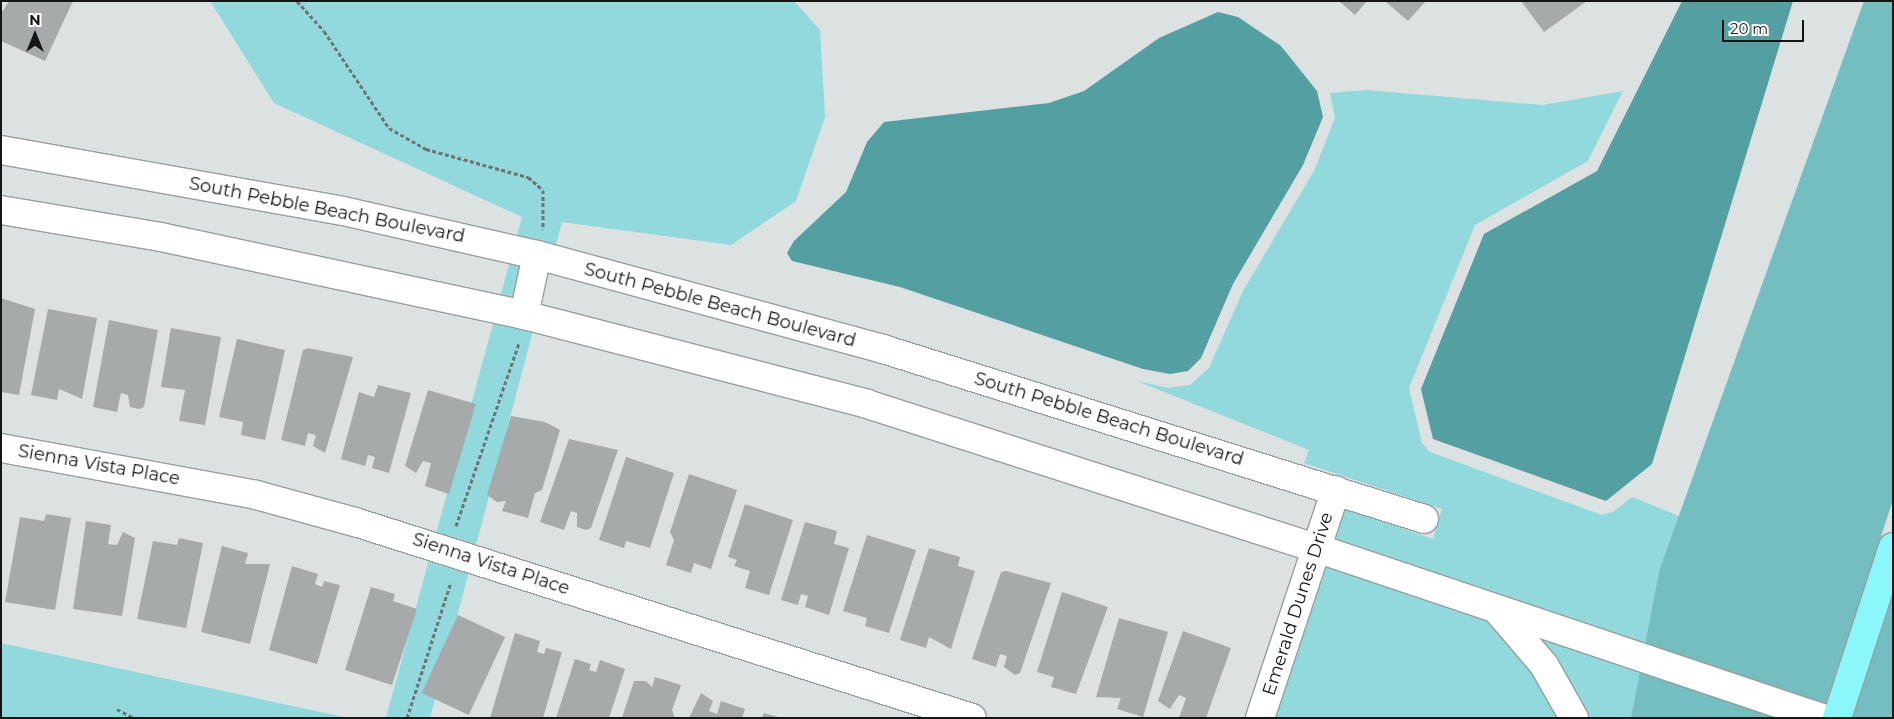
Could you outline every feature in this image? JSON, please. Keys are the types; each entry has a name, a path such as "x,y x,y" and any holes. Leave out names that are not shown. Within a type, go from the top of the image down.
{"main road":[{"path":"1837,718 1893,547"}],"street":[{"name":"South Pebble Beach Boulevard","path":"1,150 343,211 538,255 882,349 1424,519"},
{"path":"1,210 162,237 524,315 867,404 1316,548 1822,718"},
{"path":"524,315 538,255"},
{"name":"Sienna Vista Place","path":"1,448 183,480 346,519 972,718"},
{"name":"Emerald Dunes Drive","path":"1260,718 1336,490"},
{"path":"1497,610 1544,665 1574,718"}],"path":[{"path":"297,1 324,31 389,128 426,149 513,172 543,190 546,211 538,255"},
{"path":"456,529 522,332 524,315"},
{"path":"407,718 452,574"},
{"path":"117,708 134,718"}],"shaded area":[{"path":"210,1 794,1 820,30 825,117 796,201 731,245 562,222 430,718 386,718 522,217 274,103"},
{"path":"1682,1 1793,1 1652,464 1606,501 1433,439 1421,389 1484,234 1597,171"},
{"path":"1864,1 1893,1 1893,500 1821,718 1631,718 1659,571"},
{"path":"1218,12 1238,17 1281,46 1317,91 1323,117 1303,165 1233,284 1201,358 1188,371 1170,374 1143,369 900,287 792,261 787,253 794,241 846,192 867,142 884,122 1049,103 1084,91 1159,38"},
{"path":"1367,90 1542,105 1623,91 1588,161 1475,225 1409,388 1422,443 1430,452 1602,515 1613,512 1632,497 1679,516 1659,571 1631,718 1275,718 1345,509 1433,539 1442,509 1304,463 1309,450 1137,381 1168,388 1190,385 1209,368 1243,291 1314,171 1335,118 1330,93"},
{"path":"1893,593 1893,718 1852,718"},
{"path":"1,643 348,718 1,718"}],"building":[{"path":"9,1 73,1 45,61 1,41 1,14"},
{"path":"1339,1 1367,1 1355,15"},
{"path":"1385,1 1426,1 1408,21"},
{"path":"1521,1 1587,1 1544,32"},
{"path":"1,298 35,309 19,395 1,392"},
{"path":"48,309 97,318 82,399 59,389 57,400 31,395"},
{"path":"109,320 158,330 144,407 139,409 130,407 128,395 121,393 117,412 93,407"},
{"path":"171,328 221,337 205,425 179,421 185,390 161,387"},
{"path":"237,339 285,350 265,440 241,435 243,422 219,417"},
{"path":"308,348 353,357 325,453 313,446 316,435 308,433 305,446 281,440 303,350"},
{"path":"378,385 411,393 389,473 372,468 375,457 368,455 365,466 341,459 359,392 374,397"},
{"path":"428,390 476,404 449,494 425,486 431,463 423,461 416,473 405,466"},
{"path":"511,416 545,422 560,430 542,490 535,493 528,518 502,511 506,501 497,502 487,495"},
{"path":"569,439 618,450 591,528 586,530 577,527 577,513 571,511 564,530 540,522"},
{"path":"626,457 674,473 650,548 626,541 624,548 599,540"},
{"path":"689,474 737,490 711,569 694,563 691,573 666,565 674,540 670,532"},
{"path":"745,504 793,520 769,595 745,588 750,571 734,566 737,560 728,557"},
{"path":"46,514 71,518 55,610 5,602 20,517 44,521"},
{"path":"86,521 111,525 108,544 117,545 123,532 135,538 122,616 73,609"},
{"path":"805,522 837,531 834,544 849,548 829,615 805,607 808,596 801,594 798,605 781,600"},
{"path":"867,535 916,550 889,633 865,626 867,618 843,611"},
{"path":"179,538 203,543 186,628 137,619 153,541 177,545"},
{"path":"222,546 248,553 245,564 270,564 250,644 201,632"},
{"path":"929,548 960,557 958,566 975,571 951,649 929,637 926,648 900,640"},
{"path":"292,566 318,574 315,584 322,587 324,581 340,585 317,664 269,650"},
{"path":"1006,571 1051,583 1020,673 1015,675 1004,667 1007,656 1000,654 996,667 972,659 1001,572"},
{"path":"371,587 395,594 393,601 417,609 392,685 345,670"},
{"path":"1062,592 1108,607 1076,694 1051,687 1054,677 1037,672"},
{"path":"458,615 505,637 469,715 422,693"},
{"path":"1119,618 1168,632 1143,717 1117,709 1121,698 1096,697"},
{"path":"1183,631 1231,648 1206,718 1179,718 1186,698 1179,695 1170,709 1158,701"},
{"path":"515,633 540,641 537,652 544,654 546,648 562,652 543,718 490,718"},
{"path":"575,659 591,664 589,670 596,672 600,660 625,669 609,718 556,718"},
{"path":"655,677 681,685 672,710 675,718 622,718 634,681 646,681 652,687"},
{"path":"701,693 713,701 709,711 717,714 721,701 745,709 742,718 689,718"},
{"path":"764,713 778,717 778,718 762,718"}]}
